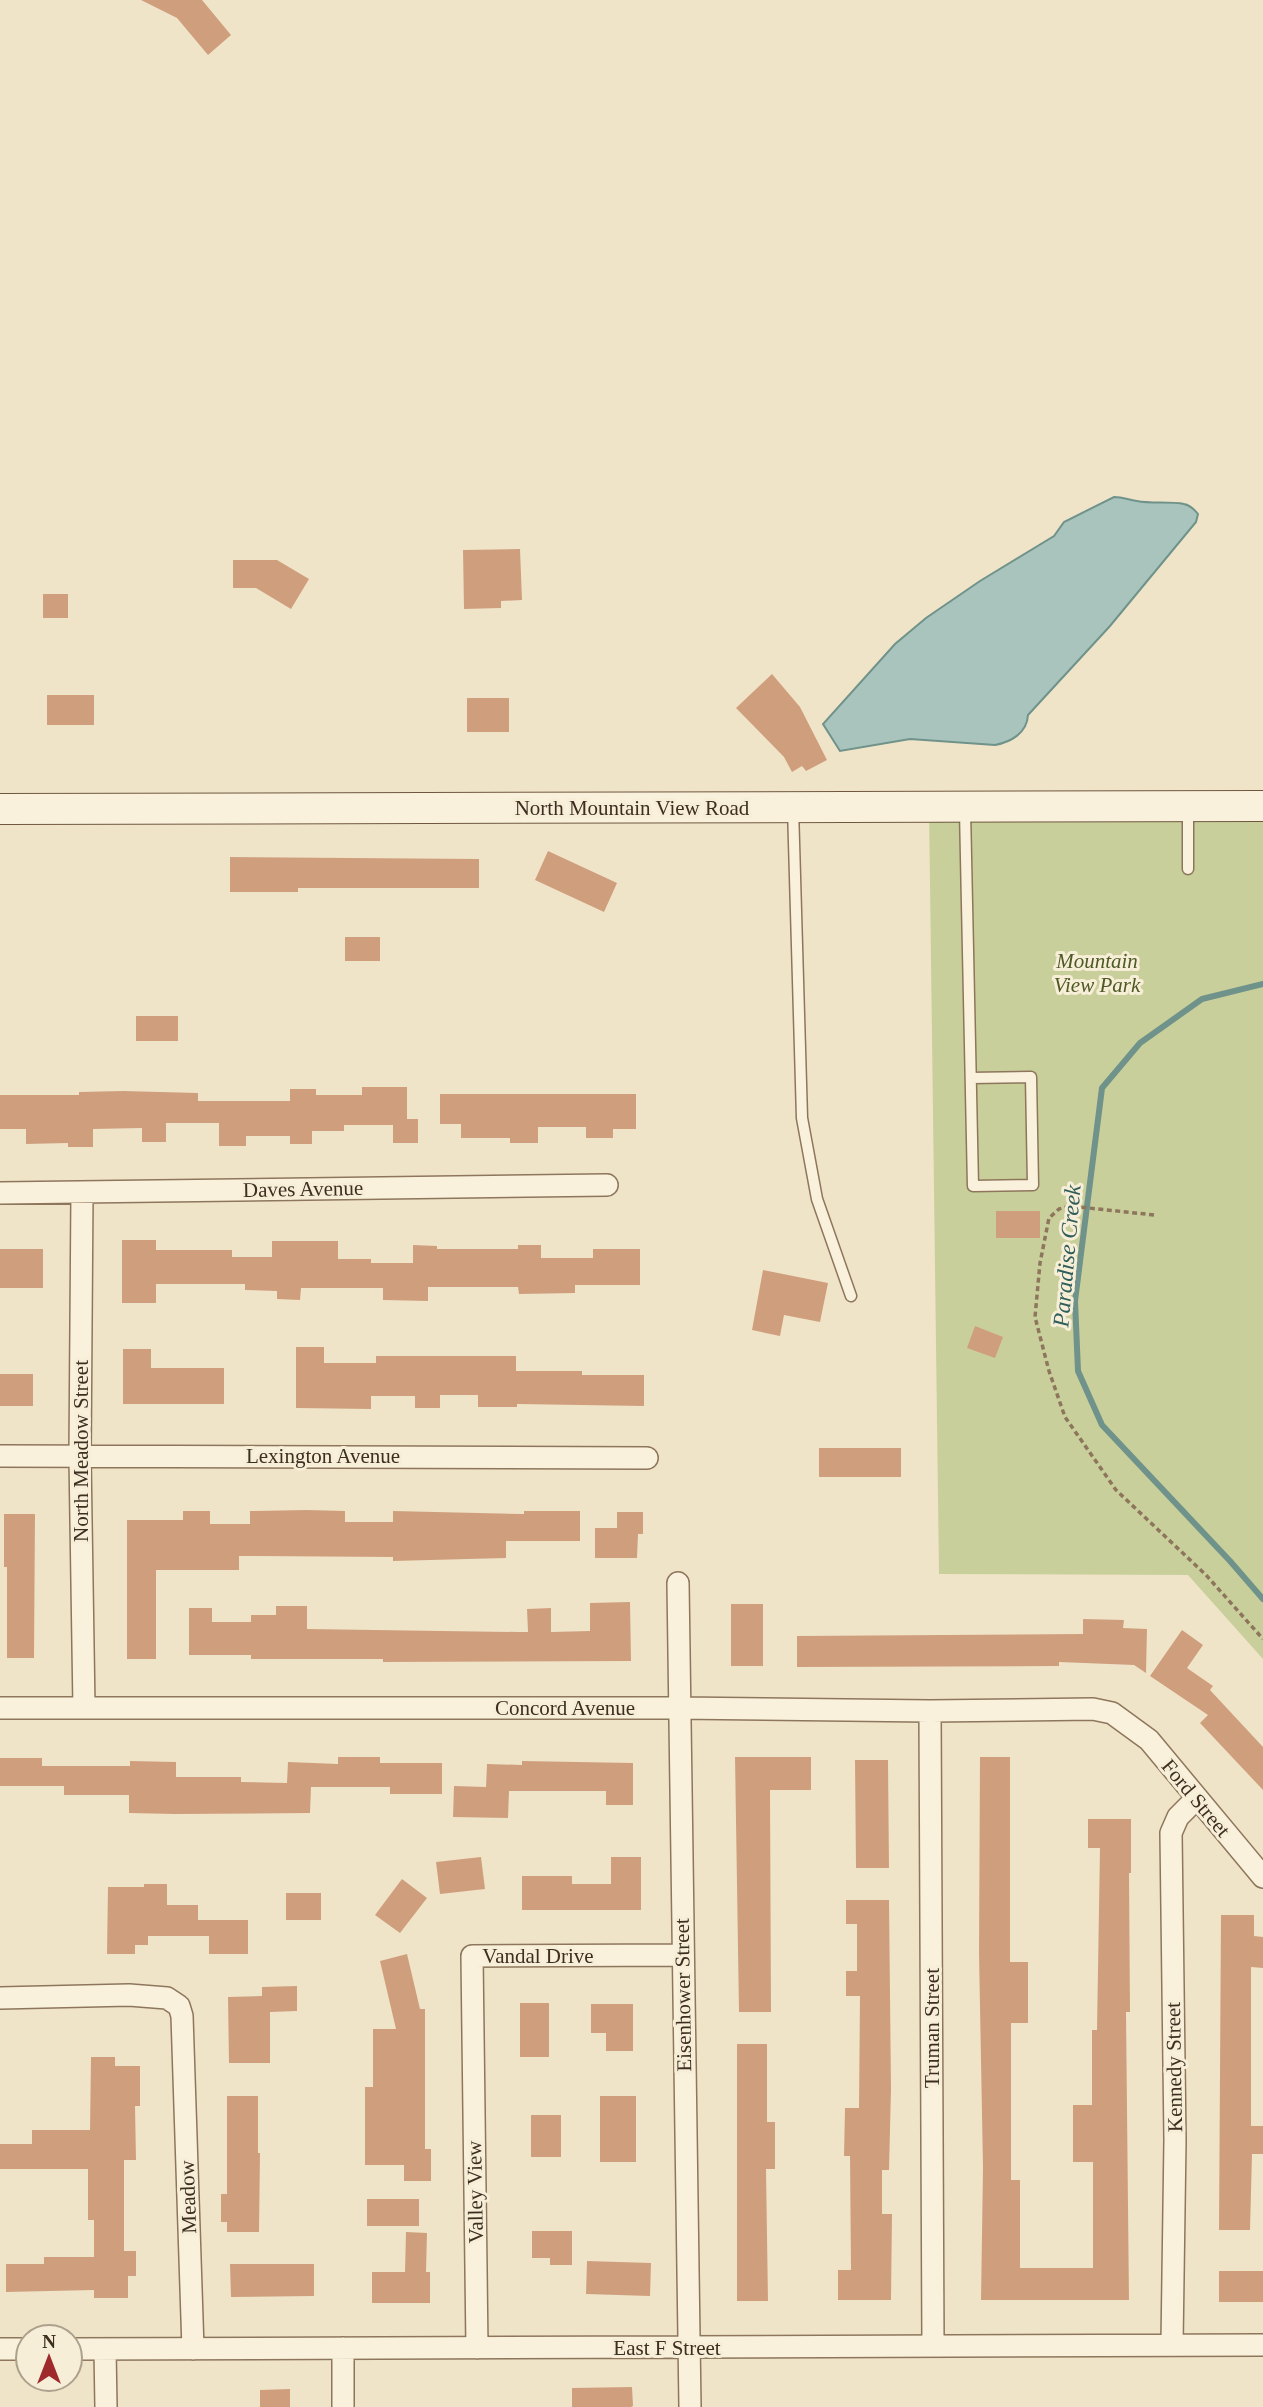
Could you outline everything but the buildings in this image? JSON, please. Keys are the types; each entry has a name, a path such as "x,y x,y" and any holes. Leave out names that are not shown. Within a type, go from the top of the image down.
{"street":[{"name":"North Mountain View Road","path":"0,809 1263,806"},
{"name":"Daves Avenue","path":"0,1193 607,1185"},
{"name":"North Meadow Street","path":"82,1193 80,1457 84,1709"},
{"name":"Lexington Avenue","path":"0,1456 647,1458"},
{"name":"Eisenhower Street","path":"678,1583 690,2407"},
{"name":"Concord Avenue","path":"0,1708 679,1708 930,1711 1093,1709 1112,1713 1126,1721"},
{"name":"Truman Street","path":"930,1711 933,2346"},
{"name":"Ford Street","path":"1126,1721 1149,1740 1263,1877"},
{"name":"Kennedy Street","path":"1172,2344 1175,2140 1171,1833 1178,1817 1196,1799"},
{"name":"Vandal Drive","path":"473,2035 472,1956 683,1955"},
{"name":"Meadow","path":"0,1998 129,1995 167,1998 178,2006 182,2016 193,2349"},
{"name":"Valley View","path":"473,2035 477,2348"},
{"name":"East F Street","path":"84,2349 1263,2345"},
{"path":"343,2348 343,2407"},
{"path":"105,2349 106,2407"}],"lane":[{"path":"1188,806 1188,869"},
{"path":"965,807 973,1186 1033,1185 1031,1077 971,1078"},
{"path":"793,808 802,1118 817,1199 851,1296"}],"path":[{"path":"1154,1215 1074,1207 1059,1209 1049,1218 1040,1263 1035,1317 1049,1371 1065,1417 1116,1490 1206,1575 1263,1639"}],"green space":[{"name":"Mountain View Park","path":"1263,806 1263,1659 1188,1575 939,1574 929,807"}],"water":[{"path":"1114,497 1186,505 1198,514 1196,522 1110,626 1028,715 1025,727 1017,736 995,745 910,739 840,751 823,724 895,644 926,618 980,581 1054,536 1064,522"}],"waterway":[{"name":"Paradise Creek","path":"1263,984 1202,999 1140,1043 1102,1088 1075,1301 1078,1371 1102,1425 1263,1599"}]}
